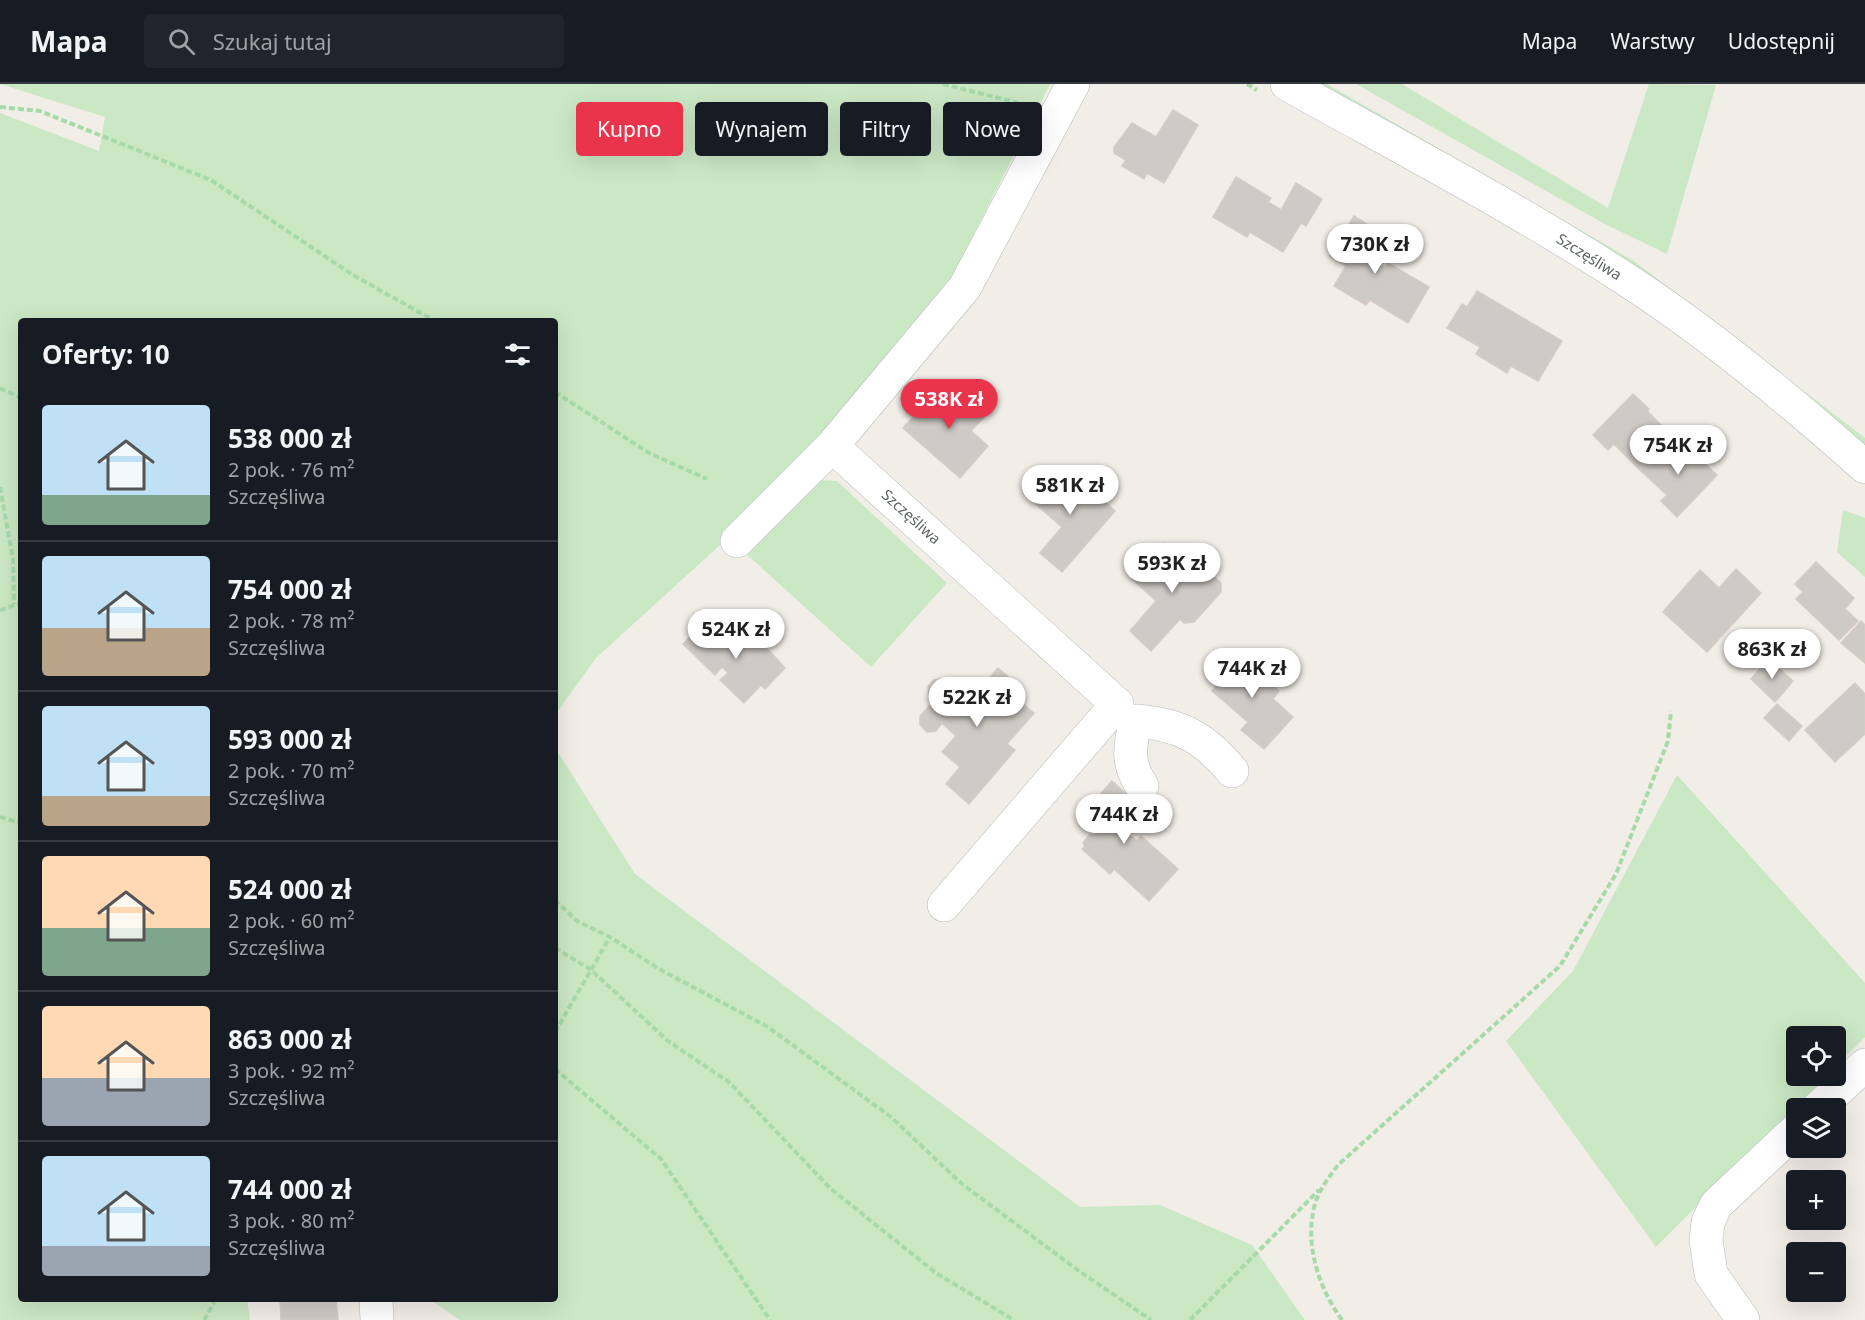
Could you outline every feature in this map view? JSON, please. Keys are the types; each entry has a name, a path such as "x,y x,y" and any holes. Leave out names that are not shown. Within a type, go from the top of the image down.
{"street":[{"name":"Szczęśliwa","path":"1287,84 1538,225 1634,285 1726,351 1865,467"},
{"path":"737,540 832,446 965,287 1066,98"},
{"name":"Szczęśliwa","path":"832,446 1126,713"},
{"path":"1126,713 1165,723 1192,736 1215,749 1232,771"},
{"path":"1126,713 1130,762 1142,786"},
{"path":"944,905 1126,713"},
{"path":"1829,1098 1865,1065"},
{"path":"1743,1320 1711,1274 1706,1240 1708,1222 1716,1205 1786,1139"},
{"path":"376,1302 377,1320"}],"path":[{"path":"943,84 1066,98"},
{"path":"0,107 40,111 211,180 353,275 430,318"},
{"path":"0,388 18,397"},
{"path":"558,394 649,453 707,478"},
{"path":"0,487 13,559 14,604"},
{"path":"0,610 18,603"},
{"path":"1190,1320 1322,1187 1338,1164 1560,966 1616,874 1668,741 1671,711"},
{"path":"0,817 18,822"},
{"path":"558,903 577,921 610,937 659,969 768,1027 891,1117 962,1184 1079,1271 1151,1320"},
{"path":"558,1027 610,937"},
{"path":"558,950 590,969 668,1041 729,1082 831,1189 936,1273 1014,1320"},
{"path":"558,1072 661,1160 770,1320"},
{"path":"1322,1187 1313,1215 1314,1256 1322,1287 1342,1320"},
{"path":"204,1320 214,1302"}],"green space":[{"path":"0,84 1050,84 1041,102 943,102 943,156 1013,156 954,273 753,515 596,658 558,711 558,318 18,318 18,1302 247,1302 250,1320 0,1320 0,113 99,151 105,117"},
{"path":"1314,84 1327,84 1634,261 1865,438 1865,446"},
{"path":"1356,84 1402,84 1608,208 1649,84 1716,85 1667,254 1603,223"},
{"path":"815,480 837,481 947,583 871,667 744,552"},
{"path":"1843,510 1865,518 1865,577 1837,552"},
{"path":"558,753 635,874 1080,1207 1160,1205 1252,1245 1305,1320 460,1320 433,1302 558,1302"},
{"path":"1677,775 1865,983 1865,1037 1846,1056 1846,1026 1786,1026 1786,1086 1816,1086 1804,1098 1786,1098 1786,1116 1656,1247 1506,1041 1573,971"}],"building":[{"path":"1173,110 1198,125 1164,183 1147,173 1144,179 1122,166 1126,160 1114,153 1114,147 1132,123 1156,137"},
{"path":"1236,177 1271,198 1268,202 1281,210 1296,183 1322,199 1306,226 1301,223 1283,252 1250,232 1247,237 1213,217"},
{"path":"1354,216 1376,230 1362,254 1385,268 1388,263 1429,287 1408,323 1370,300 1366,305 1334,286 1346,266 1330,256"},
{"path":"1477,291 1562,341 1538,381 1511,366 1507,373 1476,354 1480,347 1447,328 1462,304 1467,307"},
{"path":"945,383 984,417 971,431 988,446 960,478 903,428"},
{"path":"1633,394 1673,437 1640,470 1614,444 1608,450 1593,435"},
{"path":"1673,437 1699,463 1701,460 1717,475 1677,517 1661,501 1667,495 1640,470"},
{"path":"1055,468 1066,479 1072,472 1115,511 1062,572 1040,553 1062,527 1029,498"},
{"path":"1164,543 1190,566 1203,567 1221,583 1221,592 1194,622 1184,623 1180,619 1151,651 1130,631 1156,601 1132,579 1146,563 1151,551 1158,550"},
{"path":"1816,562 1854,598 1845,609 1858,621 1839,640 1796,599 1803,592 1795,584"},
{"path":"1736,569 1761,593 1707,652 1663,612 1700,570 1719,588"},
{"path":"1861,621 1865,625 1865,663 1841,643"},
{"path":"704,623 723,642 740,625 754,638 756,636 785,668 765,689 761,685 744,703 720,680 728,673 722,667 715,675 683,644"},
{"path":"1233,652 1246,663 1256,662 1263,669 1264,678 1279,691 1273,699 1293,717 1264,749 1241,730 1248,722 1212,691 1226,675 1218,669 1220,660 1225,654"},
{"path":"1768,659 1793,681 1775,702 1751,679"},
{"path":"998,668 1021,687 1013,696 1034,713 1007,744 1015,750 969,804 946,784 960,767 942,752 956,736 942,723 936,731 927,732 920,725 920,716 936,699 929,694 928,687 934,680 941,679 952,688 981,687"},
{"path":"1855,683 1865,694 1865,734 1835,762 1805,730"},
{"path":"1777,704 1802,726 1789,741 1764,718"},
{"path":"1112,781 1135,802 1116,823 1137,841 1141,836 1178,869 1149,901 1114,869 1110,874 1082,849 1085,846 1083,843 1090,834 1094,835 1096,832 1080,817"},
{"path":"280,1302 336,1302 338,1320 281,1320"}]}
